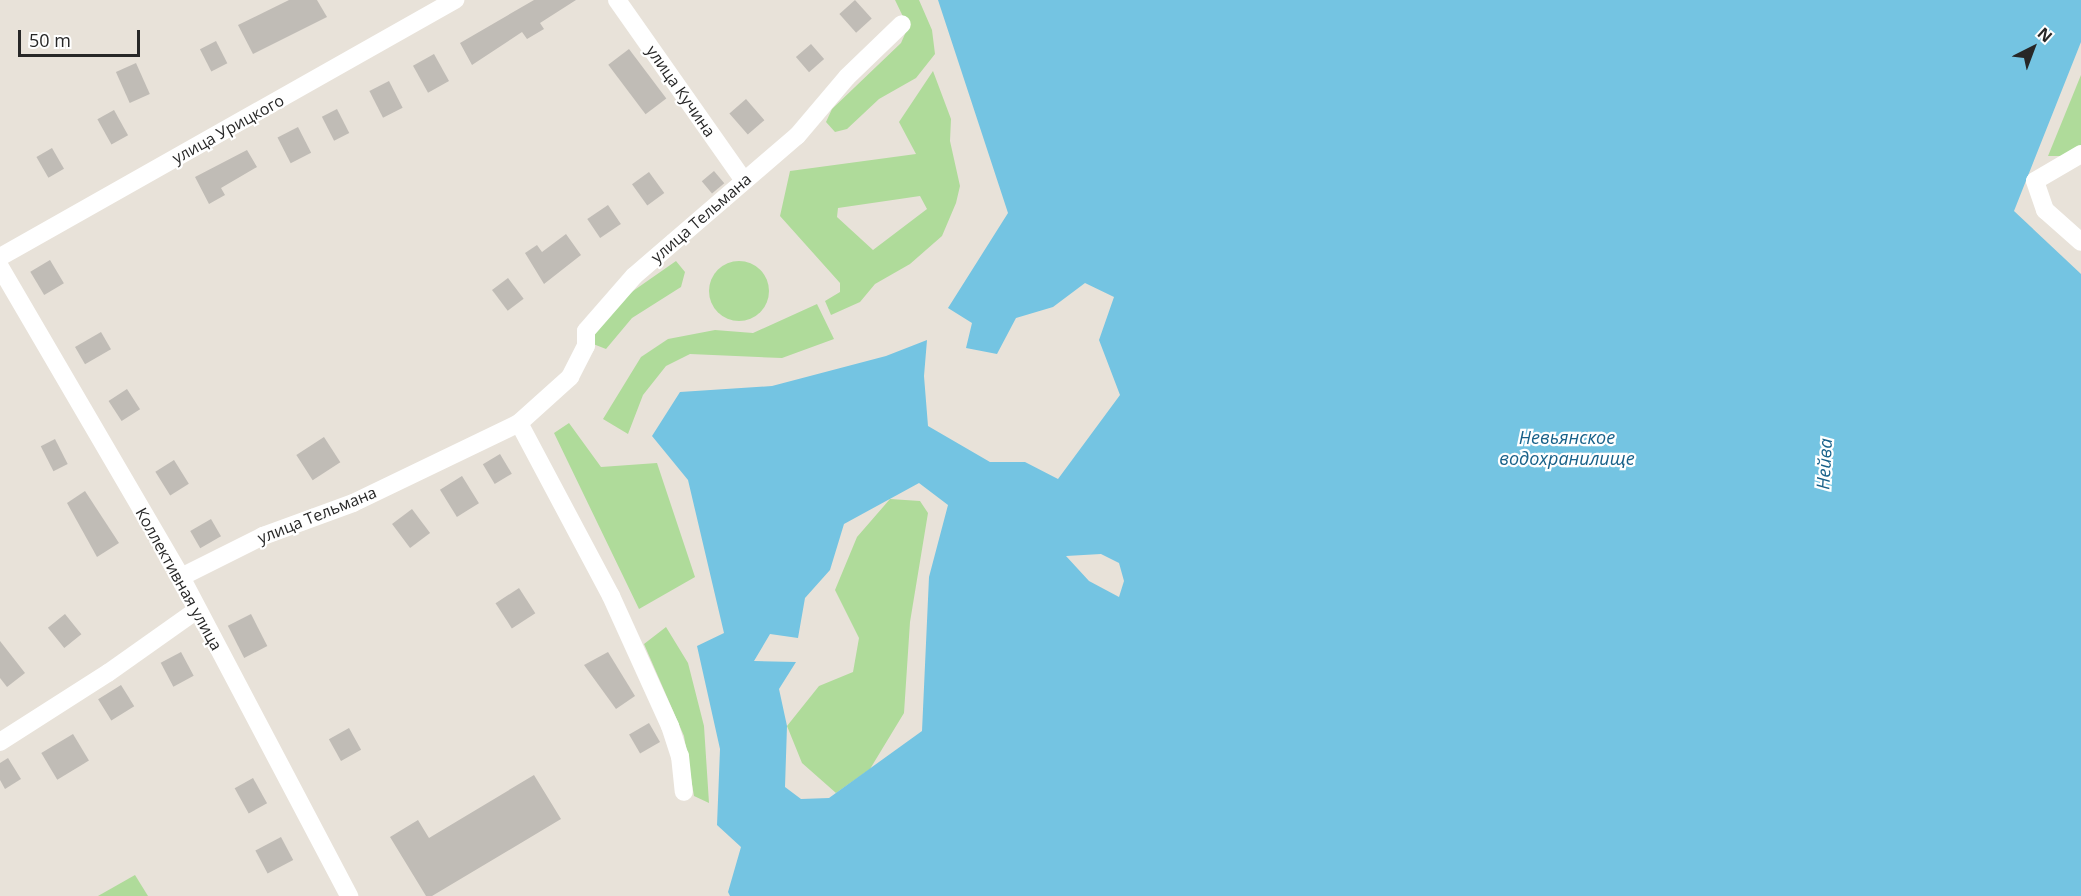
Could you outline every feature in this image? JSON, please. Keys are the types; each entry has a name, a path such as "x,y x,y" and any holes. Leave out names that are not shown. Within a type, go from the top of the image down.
{"street":[{"name":"улица Урицкого","path":"0,257 455,0"},
{"name":"улица Кучина","path":"617,0 744,181"},
{"name":"улица Тельмана","path":"181,578 263,536 353,503 519,423 570,377 586,346 586,331 609,302 796,136 847,77 902,24"},
{"path":"2081,154 2035,181 2044,210 2081,242"},
{"name":"Коллективная улица","path":"0,267 181,578 349,896"},
{"path":"519,423 611,596 670,726 680,756 684,792"},
{"path":"0,741 145,649 197,610"}],"green space":[{"path":"895,0 919,0 932,30 935,54 916,78 879,99 847,129 835,132 826,122 832,109 901,43 908,27"},
{"path":"933,71 951,119 950,141 960,186 956,203 942,236 910,264 875,284 860,302 831,315 825,301 840,292 840,283 780,216 790,171 916,154 899,122","holes":["920,196 927,209 873,250 837,217 838,208"]},
{"path":"2081,75 2081,150 2071,156 2048,156"},
{"path":"676,261 685,272 681,287 632,318 606,349 588,342 623,298"},
{"path":"739,261 756,266 764,274 769,291 764,308 756,316 739,321 722,316 714,308 709,291 714,274 722,266"},
{"path":"817,304 834,339 782,358 690,354 666,366 643,395 628,434 603,419 641,357 668,339 715,330 753,333"},
{"path":"569,423 601,467 657,463 695,577 639,609 554,433"},
{"path":"890,499 920,501 928,513 910,622 904,713 870,769 836,793 802,763 787,726 819,686 853,672 859,638 835,590 857,537"},
{"path":"666,627 688,663 704,726 709,803 694,796 684,736 644,644"},
{"path":"135,875 148,896 98,896"}],"water":[{"name":"Невьянское водохранилище","path":"938,0 2081,0 2081,42 2014,211 2081,274 2081,896 730,896 728,892 741,847 717,825 720,749 697,646 724,633 688,480 652,436 680,392 772,386 886,356 927,340 924,376 928,426 990,462 1025,462 1058,479 1120,395 1099,340 1114,297 1085,283 1053,307 1016,318 997,354 966,348 972,323 948,308 1008,213","holes":["919,483 948,505 929,577 922,731 829,798 801,799 785,787 787,726 779,689 796,662 754,661 770,634 798,638 805,598 830,570 844,524","1101,554 1119,563 1124,581 1119,597 1089,581 1066,556"]}],"building":[{"path":"289,0 317,0 327,17 253,54 238,25"},
{"path":"534,0 576,0 540,23 544,29 527,39 522,32 472,65 460,43"},
{"path":"855,0 872,19 856,33 839,14"},
{"path":"216,41 227,63 211,71 200,49"},
{"path":"811,44 824,59 809,72 796,57"},
{"path":"629,49 666,99 646,114 608,65"},
{"path":"434,54 449,81 428,93 413,66"},
{"path":"136,63 150,94 130,103 116,72"},
{"path":"389,81 403,108 383,118 369,91"},
{"path":"746,99 764,120 748,135 729,113"},
{"path":"337,109 349,133 334,141 322,117"},
{"path":"114,110 128,135 111,145 97,119"},
{"path":"298,127 311,153 291,163 278,137"},
{"path":"52,148 64,169 48,178 36,157"},
{"path":"247,150 257,167 221,188 225,195 209,204 195,177"},
{"path":"714,171 724,183 712,194 702,181"},
{"path":"649,172 664,193 647,205 632,184"},
{"path":"608,205 621,224 600,238 587,219"},
{"path":"566,234 581,255 544,284 525,253 537,245 542,252"},
{"path":"50,260 64,283 44,295 30,272"},
{"path":"508,278 524,299 508,311 492,290"},
{"path":"101,332 111,349 85,364 75,347"},
{"path":"127,389 140,409 122,421 109,401"},
{"path":"324,437 340,462 313,480 296,455"},
{"path":"55,439 68,464 53,471 41,446"},
{"path":"500,454 512,474 495,484 483,464"},
{"path":"174,460 189,484 170,495 155,472"},
{"path":"462,476 479,503 457,517 440,490"},
{"path":"85,491 119,543 97,557 67,503"},
{"path":"412,509 430,533 410,548 392,524"},
{"path":"211,519 221,536 200,548 190,531"},
{"path":"519,588 535,613 512,628 496,603"},
{"path":"65,614 81,634 64,648 48,628"},
{"path":"251,614 267,646 244,658 228,626"},
{"path":"0,641 25,673 7,687 0,678"},
{"path":"181,652 194,676 173,687 161,663"},
{"path":"608,652 635,696 616,709 584,665"},
{"path":"121,685 134,706 111,721 98,699"},
{"path":"649,723 660,742 640,754 629,734"},
{"path":"349,728 361,750 341,761 329,739"},
{"path":"73,734 89,761 57,780 41,753"},
{"path":"8,758 21,779 5,789 0,780 0,763"},
{"path":"534,775 561,819 432,896 426,896 390,837 418,820 429,838"},
{"path":"253,778 267,803 249,814 235,788"},
{"path":"281,837 293,860 268,874 255,851"}],"water label":[{"name":"Нейва","path":"1824,464"}]}
